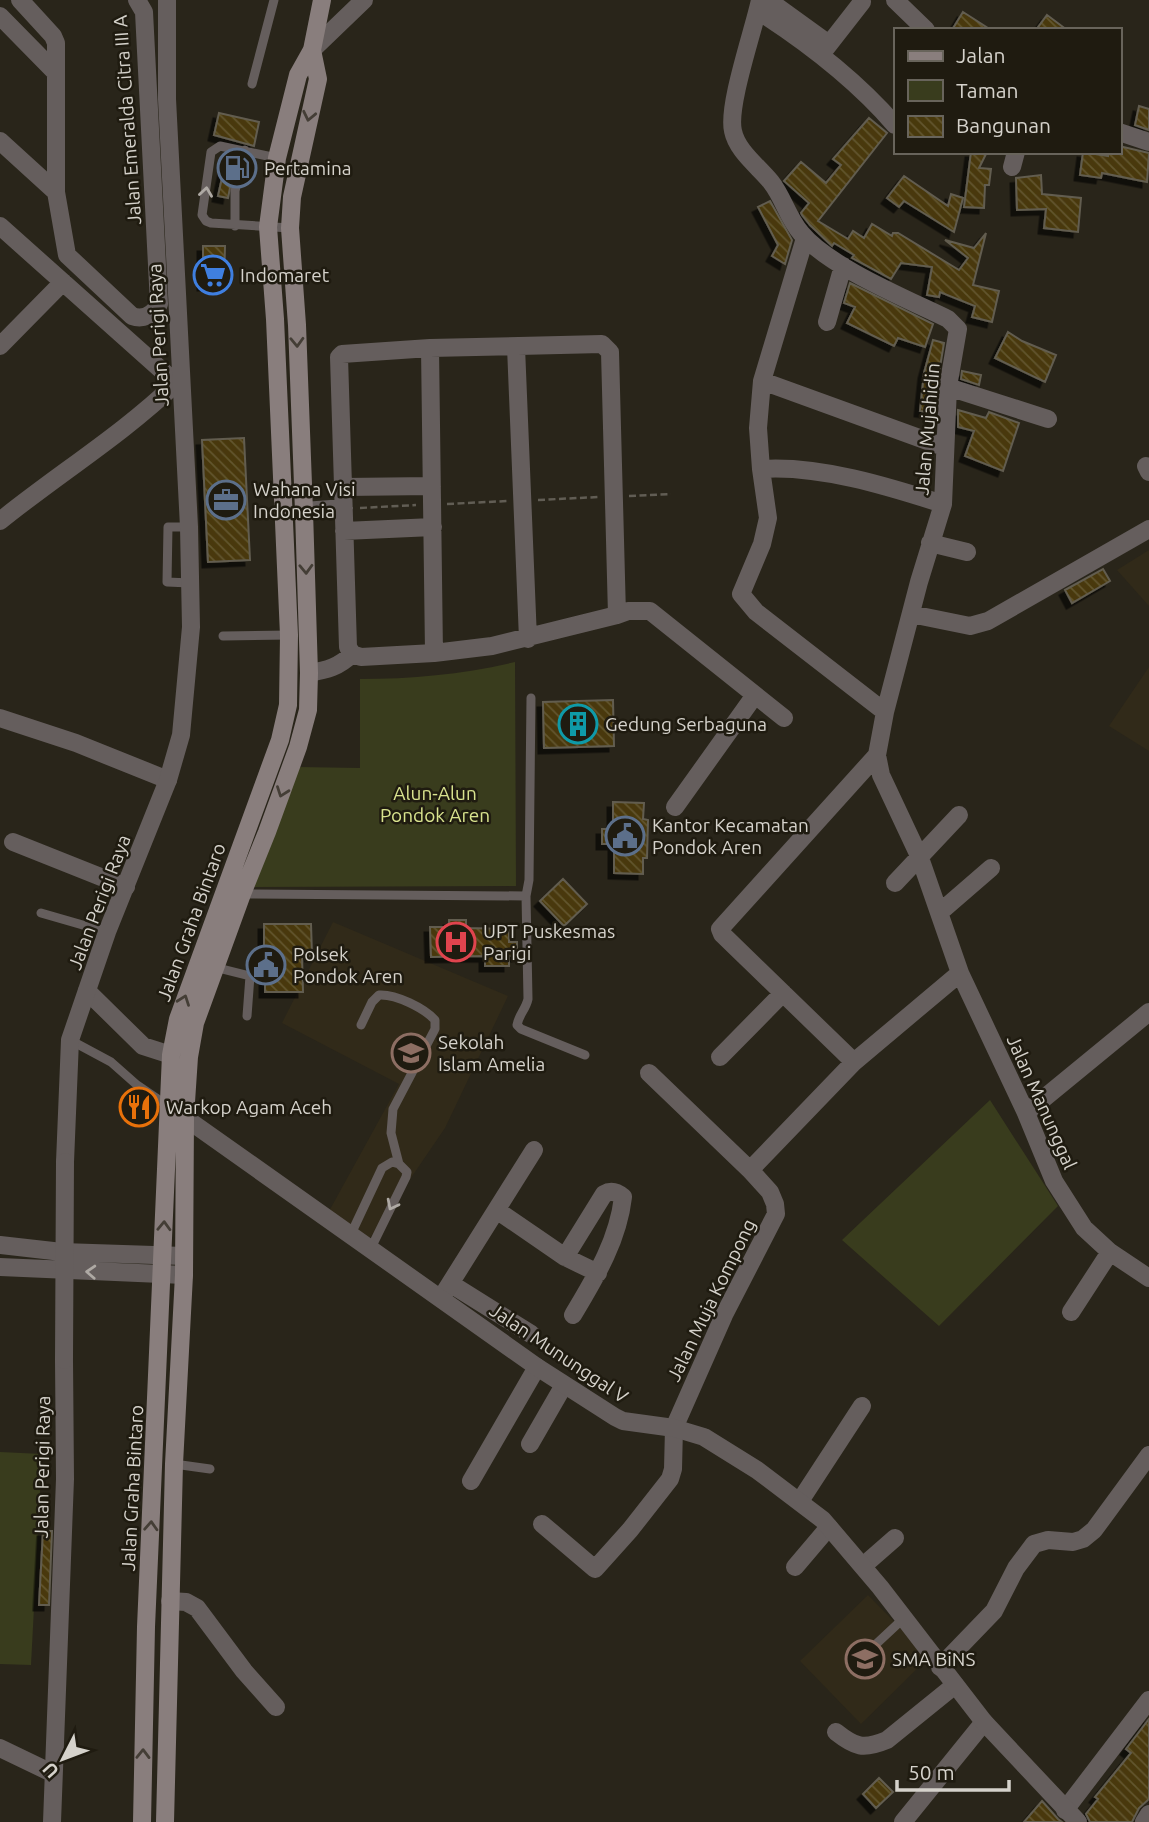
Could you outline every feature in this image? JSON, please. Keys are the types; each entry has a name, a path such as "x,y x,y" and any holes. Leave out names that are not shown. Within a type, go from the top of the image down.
{"main road":[{"name":"Jalan Graha Bintaro","path":"142,1822 146,1627 169,1106 180,1056 195,1023 214,967 288,705 285,513 268,227 277,158 298,75 312,50 322,0"},
{"name":"Jalan Graha Bintaro","path":"164,1822 174,1464 184,1275 185,1117 178,1019 234,890 267,832 298,747 308,710 304,511 297,325 290,228 292,197 318,79 312,50"},
{"path":"285,513 304,511"},
{"path":"146,1627 169,1628"}],"street":[{"path":"20,0 52,36 57,49 56,192"},
{"name":"Jalan Emeralda Citra III A","path":"56,192 65,248 70,261 132,316 146,316 155,311 159,304 144,12 137,0"},
{"name":"Jalan Perigi Raya","path":"52,1822 65,1479 65,1162 70,1040 107,932 168,780 181,735 191,627 189,527 178,383 167,99 167,0"},
{"path":"312,50 364,0"},
{"path":"895,0 924,28"},
{"path":"825,49 862,2"},
{"path":"762,4 825,49 894,124"},
{"name":"Jalan Mujahidin","path":"762,4 733,107 732,130 737,142 772,183 805,238 843,266 957,326 959,331 948,387 943,504 885,712 877,755 881,775 920,858 940,913"},
{"path":"0,16 56,73"},
{"path":"1121,133 1149,142"},
{"path":"0,141 56,192"},
{"path":"0,226 178,383 150,409 42,486 0,521"},
{"path":"805,238 762,381 758,428 768,519 766,532 741,590 743,599 808,654 885,712"},
{"path":"827,322 843,266"},
{"path":"0,346 63,282"},
{"path":"617,615 610,352 602,344 430,348 339,356 348,647 352,654 361,657 434,653 528,639 617,615 628,611 650,611 784,718"},
{"path":"516,347 528,639"},
{"path":"430,348 434,653"},
{"path":"762,381 944,447"},
{"path":"948,387 1048,419"},
{"path":"761,469 782,468 829,475 903,491 943,504"},
{"path":"344,487 432,486"},
{"path":"304,511 344,508"},
{"path":"344,531 432,527"},
{"path":"911,614 970,626 988,621 1149,529"},
{"path":"930,543 967,552"},
{"path":"309,673 329,670 343,663 352,654"},
{"path":"675,807 755,695"},
{"path":"0,718 76,743 168,780"},
{"path":"854,1062 722,934 720,929 877,755"},
{"path":"895,883 959,815"},
{"path":"13,842 126,887"},
{"path":"940,913 991,868"},
{"name":"Jalan Manunggal","path":"940,913 960,973 1064,1199 1084,1228 1110,1252 1149,1278"},
{"path":"750,1170 854,1062 960,973"},
{"path":"87,991 143,1046 180,1056"},
{"path":"720,1057 783,993"},
{"path":"1026,1113 1149,1012"},
{"name":"Jalan Muja Kompong","path":"649,1073 771,1192 776,1214 723,1315 674,1428"},
{"name":"Jalan Mununggal V","path":"169,1106 371,1248 446,1291 537,1367 564,1385 623,1421 674,1428 704,1437 726,1449 800,1501 829,1527 863,1566 984,1721 1071,1816"},
{"path":"531,1335 446,1291 534,1150"},
{"path":"565,1257 604,1194 619,1194 623,1198 622,1206 610,1246 598,1273 573,1315"},
{"path":"498,1211 565,1257 598,1273"},
{"path":"0,1245 62,1252 184,1256"},
{"path":"1071,1312 1110,1252"},
{"path":"0,1267 184,1275"},
{"path":"471,1481 537,1367"},
{"path":"530,1444 564,1385"},
{"path":"800,1501 862,1406"},
{"path":"541,1524 592,1568 599,1567 670,1479 673,1469 674,1428"},
{"path":"940,1667 994,1611 1016,1568 1034,1544 1043,1540 1062,1543 1083,1539 1094,1530 1149,1455"},
{"path":"795,1567 829,1527"},
{"path":"863,1566 895,1538"},
{"path":"170,1601 186,1602 197,1608 244,1671 276,1707"},
{"path":"836,1732 853,1745 876,1745 887,1740 955,1685"},
{"path":"1071,1816 1149,1700"},
{"path":"903,1822 984,1721"},
{"path":"0,1748 52,1773"},
{"path":"1144,1822 1149,1814"}],"lane":[{"path":"252,84 274,0"},
{"path":"277,158 220,146 211,152 202,215 211,223 290,228"},
{"path":"235,226 235,191 245,150"},
{"path":"223,636 289,635"},
{"path":"531,698 529,880 526,896 528,999 517,1025 585,1055"},
{"path":"234,890 526,896"},
{"path":"41,913 107,932"},
{"path":"214,967 250,976 247,1016"},
{"path":"361,1025 372,1002 379,995 386,995 410,1005 435,1020 435,1030 393,1109 391,1133 399,1164"},
{"path":"70,1040 111,1062 137,1085 169,1106"},
{"path":"351,1234 382,1168 392,1162 399,1164 407,1172 406,1177 371,1248"},
{"path":"174,1464 210,1469"},
{"path":"859,1660 904,1618"}],"shaded area":[{"path":"1149,550 1149,606 1117,570"},
{"path":"1149,667 1149,751 1109,726"},
{"name":"Sekolah Islam Amelia","path":"333,922 508,996 445,1128 370,1238 328,1213 399,1084 282,1023"},
{"name":"SMA BiNS","path":"868,1595 929,1657 861,1724 800,1661"}],"green space":[{"name":"Alun-Alun Pondok Aren","path":"515,662 516,886 253,887 297,767 360,768 360,679 438,675"},
{"path":"990,1100 1058,1206 939,1326 842,1240"},
{"path":"0,1452 42,1454 31,1665 0,1664"}],"building":[{"path":"963,12 988,28 953,28"},
{"path":"1047,15 1064,28 1037,28"},
{"path":"1139,106 1149,109 1149,130 1135,125"},
{"path":"219,113 259,122 254,146 214,135"},
{"path":"869,118 887,133 818,221 848,239 853,231 864,238 872,224 892,236 893,233 898,233 959,270 968,258 945,240 974,248 986,233 973,285 999,291 992,322 972,317 975,306 940,292 939,297 927,295 932,267 901,263 891,279 852,258 854,255 834,243 832,246 802,215 809,203 784,181 801,162 826,183 841,165 833,159"},
{"path":"1121,146 1149,153 1147,182 1102,173 1101,178 1080,175 1083,154 1121,154"},
{"path":"971,154 986,154 979,168 991,169 989,185 985,185 984,208 964,207"},
{"path":"227,155 236,157 228,198 218,196"},
{"path":"1041,175 1042,194 1081,198 1078,232 1044,228 1046,209 1017,210 1016,178"},
{"path":"904,176 948,206 951,194 963,198 954,232 904,201 899,207 887,198"},
{"path":"770,201 792,240 785,264 772,256 778,245 758,207"},
{"path":"203,246 225,246 224,285 203,285"},
{"path":"850,283 933,324 925,347 898,338 894,346 847,323 855,307 844,303"},
{"path":"1008,332 1056,355 1045,382 995,358"},
{"path":"933,340 944,343 935,413 920,411 924,373"},
{"path":"962,371 981,375 979,385 961,379"},
{"path":"958,410 986,418 989,412 1019,423 1003,471 965,456 974,431 958,427"},
{"name":"Wahana Visi Indonesia","path":"244,438 250,560 208,562 202,440"},
{"path":"1103,569 1110,581 1072,603 1065,590"},
{"name":"Gedung Serbaguna","path":"613,700 614,746 544,748 543,702"},
{"name":"Kantor Kecamatan Pondok Aren","path":"613,802 644,803 643,819 648,820 647,858 643,858 643,874 614,873 614,844 602,844 602,829 613,829"},
{"path":"563,879 587,904 564,926 540,901"},
{"name":"UPT Puskesmas Parigi","path":"449,920 466,920 466,928 509,929 509,942 517,942 517,956 509,956 509,966 485,966 485,956 431,957 430,927 449,927"},
{"path":"264,924 311,924 312,956 302,955 303,992 265,992 265,965 255,964 255,949 264,948"},
{"path":"43,1531 52,1531 49,1605 39,1605"},
{"path":"1149,1719 1149,1799 1139,1808 1132,1822 1090,1822 1086,1814 1098,1799 1095,1797 1131,1753 1126,1749"},
{"path":"879,1778 893,1792 876,1808 863,1794"},
{"path":"1042,1801 1058,1819 1062,1822 1024,1822"}],"place":[{"name":"Pertamina","path":"237,168"},
{"name":"Indomaret","path":"213,275"},
{"name":"Wahana Visi Indonesia","path":"226,500"},
{"name":"Gedung Serbaguna","path":"578,724"},
{"name":"Kantor Kecamatan Pondok Aren","path":"625,836"},
{"name":"UPT Puskesmas Parigi","path":"456,942"},
{"name":"Polsek Pondok Aren","path":"266,965"},
{"name":"Sekolah Islam Amelia","path":"411,1053"},
{"name":"Warkop Agam Aceh","path":"139,1107"},
{"name":"SMA BiNS","path":"865,1659"}]}
